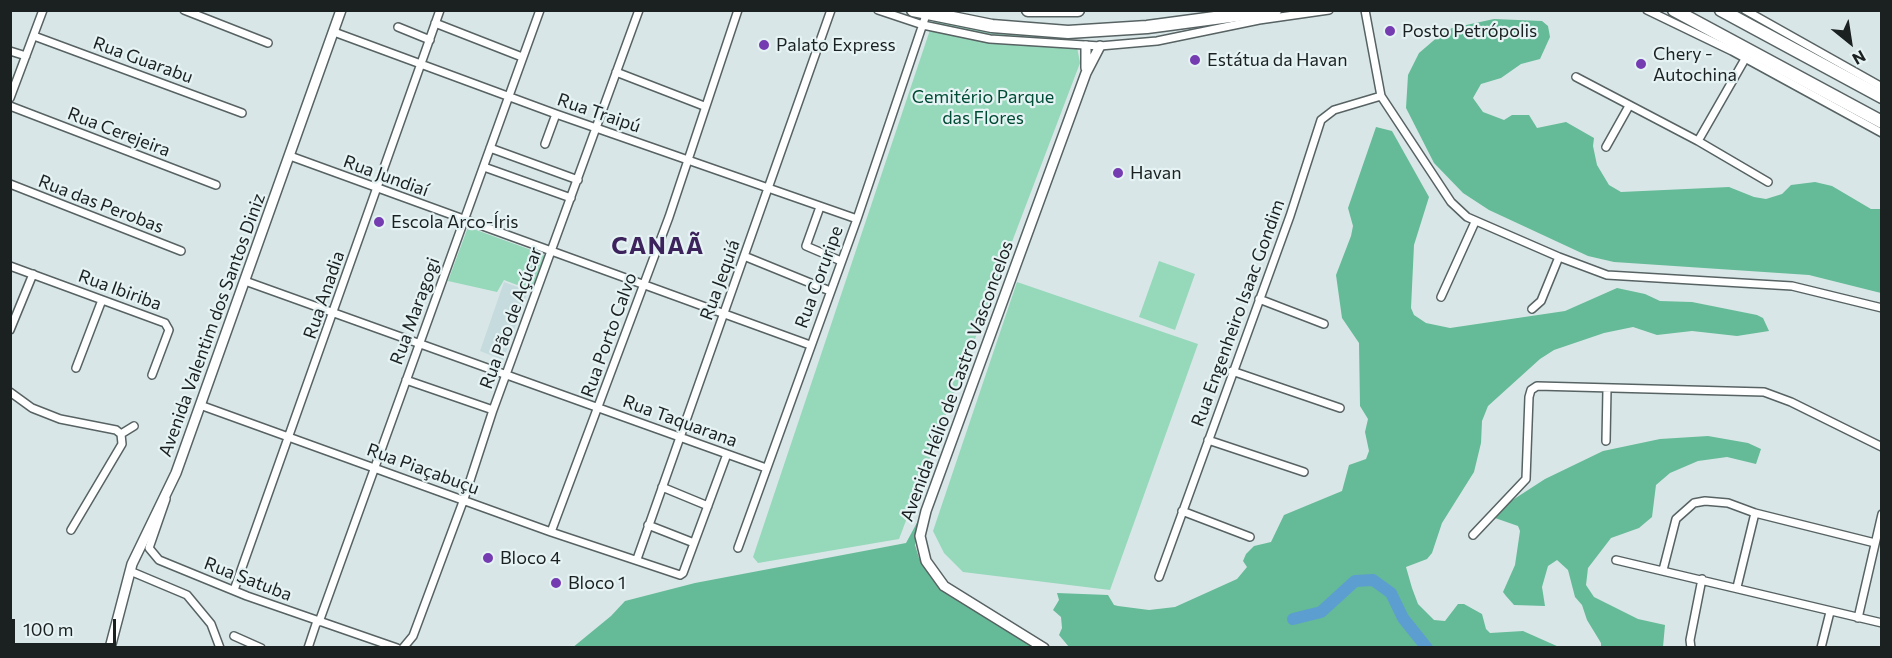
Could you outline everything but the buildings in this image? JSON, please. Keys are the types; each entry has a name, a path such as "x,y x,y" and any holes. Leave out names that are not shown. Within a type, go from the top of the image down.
{"highway":[{"path":"913,10 925,20 1068,32 1255,17 1275,10"},
{"path":"1028,10 1078,10"},
{"path":"1674,10 1881,122"},
{"path":"1721,10 1881,97"}],"street":[{"path":"10,98 44,10"},
{"path":"184,10 268,43"},
{"name":"Avenida Valentim dos Santos Diniz","path":"110,648 130,571 149,526 167,493 341,10"},
{"name":"Rua Anadia","path":"234,590 440,10"},
{"name":"Rua Maragogi","path":"308,648 376,468 540,10"},
{"name":"Rua Pão de Açúcar","path":"403,648 413,636 464,499 639,10"},
{"name":"Rua Porto Calvo","path":"551,532 669,217 704,106 738,10"},
{"name":"Rua Jequiá","path":"637,559 831,10"},
{"path":"878,10 925,20 990,39 1086,46 1156,41 1255,17 1329,10"},
{"path":"1365,10 1381,96 1450,202 1475,222 1607,274 1792,286 1881,308"},
{"path":"1647,10 1745,59 1881,134"},
{"path":"1745,10 1881,87"},
{"name":"Rua Coruripe","path":"738,548 857,219 925,20"},
{"path":"435,23 522,57"},
{"path":"398,27 430,40"},
{"name":"Rua Traipú","path":"334,32 556,114 857,219"},
{"name":"Rua Guarabu","path":"34,36 242,113"},
{"name":"Avenida Hélio de Castro Vasconcelos","path":"1086,46 1086,73"},
{"name":"Avenida Hélio de Castro Vasconcelos","path":"1044,648 944,586 926,561 920,536 926,511 1086,73 1100,46"},
{"path":"10,51 26,57"},
{"path":"1698,141 1745,59"},
{"path":"616,72 704,106"},
{"path":"1576,77 1698,141 1768,182"},
{"name":"Rua Engenheiro Isaac Gondim","path":"1159,577 1290,216 1321,120 1334,110 1381,96"},
{"name":"Rua Cerejeira","path":"10,106 216,185"},
{"path":"1606,147 1629,106"},
{"path":"545,144 556,114"},
{"path":"490,148 578,180"},
{"name":"Rua Jundiaí","path":"290,156 376,190 810,345"},
{"path":"484,167 571,198"},
{"name":"Rua das Perobas","path":"10,184 181,251"},
{"path":"820,207 806,243 809,250 841,261"},
{"path":"1441,297 1475,222"},
{"path":"744,256 830,291"},
{"path":"1532,309 1541,301 1559,257"},
{"name":"Rua Ibiriba","path":"10,266 165,323 169,327 152,375"},
{"path":"10,330 33,274"},
{"name":"Rua Taquarana","path":"245,281 766,468"},
{"path":"1259,299 1324,324"},
{"path":"76,368 102,300"},
{"path":"1232,371 1340,408"},
{"path":"406,380 494,410"},
{"path":"1473,535 1526,479 1529,397 1534,387 1764,392 1791,402 1881,447"},
{"path":"1606,441 1607,389"},
{"path":"10,392 32,408 60,419 116,430 121,434 122,444 71,530"},
{"name":"Rua Piaçabuçu","path":"200,405 551,532 681,575 694,543"},
{"path":"121,434 134,426"},
{"path":"1208,440 1304,472"},
{"path":"648,525 694,543 727,454"},
{"path":"662,487 708,506"},
{"name":"Rua Satuba","path":"167,493 162,517 149,548 153,556 234,590 397,648"},
{"path":"1663,570 1676,519 1695,503 1728,503 1755,513 1875,543"},
{"path":"1182,511 1250,537"},
{"path":"1737,587 1755,513"},
{"path":"1858,618 1881,514"},
{"path":"1616,560 1881,623"},
{"path":"130,571 187,595 211,624 220,648"},
{"path":"1690,644 1702,579"},
{"path":"1821,648 1830,612"},
{"path":"234,636 261,648"}],"shaded area":[{"path":"504,282 528,291 503,360 480,351"}],"green space":[{"name":"Cemitério Parque das Flores","path":"934,18 1070,40 1077,47 1080,63 899,539 758,563 753,557"},
{"path":"1494,19 1542,21 1548,26 1550,37 1540,59 1521,64 1501,78 1481,84 1473,98 1483,112 1504,120 1512,115 1529,115 1537,128 1566,122 1594,138 1593,146 1597,165 1609,185 1621,192 1729,187 1766,199 1782,194 1791,185 1815,182 1832,186 1871,209 1881,209 1881,293 1809,275 1614,262 1588,256 1489,210 1463,193 1434,163 1406,108 1408,75 1419,53 1440,35 1452,28"},
{"path":"1376,127 1392,131 1429,197 1414,245 1411,308 1414,315 1426,323 1450,328 1565,311 1617,288 1645,294 1660,301 1692,302 1757,315 1763,318 1769,331 1737,336 1692,331 1657,335 1633,327 1604,333 1554,350 1540,359 1488,406 1482,421 1481,443 1474,472 1442,523 1432,553 1427,559 1406,567 1412,588 1418,604 1434,620 1445,621 1458,604 1464,604 1482,614 1486,629 1490,633 1523,631 1559,647 1069,647 1059,635 1062,628 1061,617 1053,610 1059,600 1057,593 1108,595 1114,605 1149,610 1175,607 1237,579 1247,567 1243,561 1246,554 1254,546 1271,542 1284,515 1342,491 1349,465 1366,459 1369,451 1365,432 1368,419 1360,406 1359,343 1342,318 1336,275 1353,226 1348,208"},
{"path":"468,227 545,255 533,291 504,280 497,292 448,281"},
{"path":"1159,261 1195,274 1175,330 1139,317"},
{"path":"1017,282 1198,344 1110,590 963,572 944,553 933,531"},
{"path":"1708,436 1748,443 1761,449 1756,464 1727,457 1698,461 1670,473 1656,485 1652,517 1639,528 1611,538 1588,568 1586,585 1594,597 1638,619 1665,625 1663,647 1601,647 1582,605 1575,597 1568,570 1557,560 1548,566 1542,587 1545,606 1514,605 1506,596 1503,592 1515,565 1520,531 1518,526 1495,518 1511,501 1545,479 1603,451 1660,439"},
{"path":"919,519 915,545 919,558 930,576 952,595 1040,648 572,648 611,616 625,601 695,583 906,543"}],"waterway":[{"path":"1293,619 1321,612 1355,581 1373,580 1391,593 1403,618 1427,648"}],"place":[{"name":"Posto Petrópolis","path":"1390,31"},
{"name":"Palato Express","path":"764,45"},
{"name":"Estátua da Havan","path":"1195,60"},
{"name":"Chery - Autochina","path":"1641,64"},
{"name":"Havan","path":"1118,173"},
{"name":"Escola Arco-Íris","path":"379,222"},
{"name":"Bloco 4","path":"488,558"},
{"name":"Bloco 1","path":"556,583"}],"district":[{"name":"CANAÃ","path":"658,246"}]}
